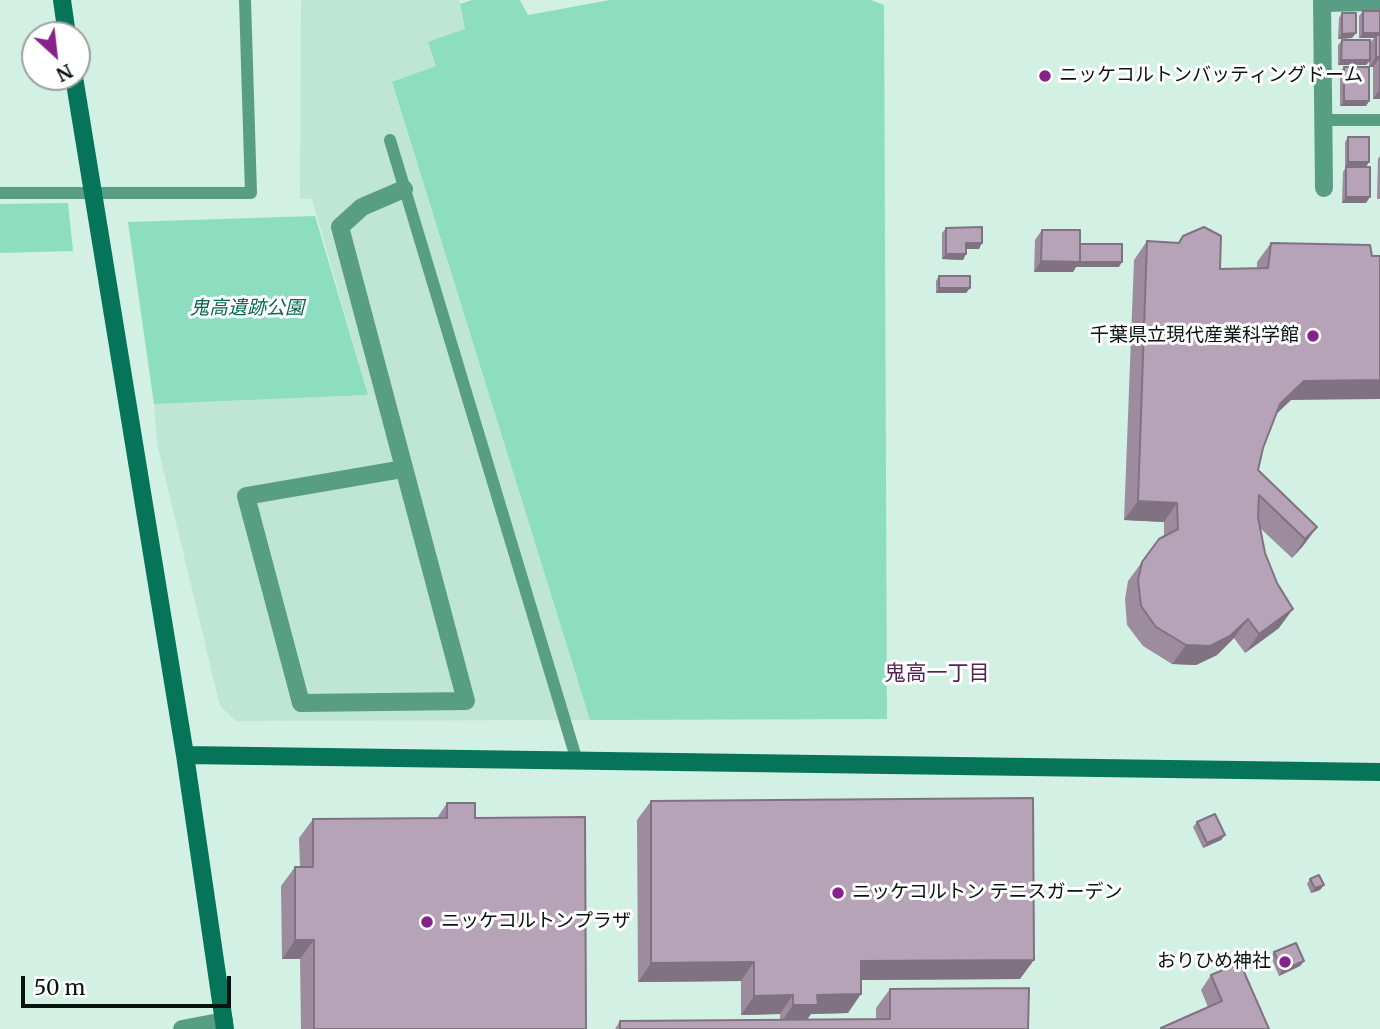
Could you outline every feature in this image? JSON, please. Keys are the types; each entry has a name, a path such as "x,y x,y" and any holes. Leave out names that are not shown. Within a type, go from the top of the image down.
{"street":[{"path":"62,0 65,21"},
{"path":"1322,3 1324,188"},
{"path":"76,91 185,755 224,1025 182,1029"},
{"path":"403,469 246,496 301,703 466,701 340,227 362,207 404,188"},
{"path":"185,755 1380,772"}],"lane":[{"path":"0,193 251,193 245,0"},
{"path":"1322,3 1380,5"},
{"path":"1324,120 1380,120"},
{"path":"390,140 577,761"}],"shaded area":[{"path":"301,0 459,0 465,29 437,66 392,83 590,720 236,721 220,706 157,443 154,404 368,395 312,199 300,199"}],"green space":[{"path":"472,0 520,0 528,15 610,0 871,0 884,5 887,719 590,720 392,82 436,66 428,42 465,29 460,4"},
{"path":"68,203 73,251 0,253 0,204"},
{"name":"鬼高遺跡公園","path":"315,216 368,395 154,404 128,222"}],"building":[{"path":"1363,11 1380,11 1380,33 1363,33"},
{"path":"1342,13 1356,13 1356,33 1342,34"},
{"path":"1376,35 1380,35 1380,57 1376,57"},
{"path":"1342,40 1370,40 1370,60 1341,60"},
{"path":"1344,67 1369,67 1369,101 1344,101"},
{"path":"1348,137 1369,137 1369,162 1348,162"},
{"path":"1346,167 1370,167 1370,197 1346,197"},
{"path":"982,227 982,243 966,243 966,254 946,254 946,228"},
{"path":"1204,227 1221,236 1220,269 1268,268 1271,243 1370,245 1372,256 1380,256 1380,380 1304,381 1280,404 1263,448 1258,470 1317,527 1305,539 1259,495 1258,517 1265,553 1277,583 1293,609 1259,634 1248,619 1230,636 1210,646 1186,645 1156,627 1141,606 1138,580 1142,562 1159,539 1178,529 1177,503 1138,501 1147,241 1179,243 1183,236"},
{"path":"1042,230 1080,230 1080,262 1041,261"},
{"path":"1080,244 1122,244 1122,262 1080,262"},
{"path":"939,276 970,276 970,288 939,288"},
{"path":"1033,798 1034,960 861,961 861,994 817,995 818,1005 793,1005 793,995 754,996 754,962 651,963 651,801"},
{"name":"ニッケコルトンプラザ","path":"447,803 475,803 475,818 585,817 586,1029 314,1029 314,940 295,940 295,867 313,867 313,819 447,818"},
{"path":"1215,814 1225,835 1207,843 1197,822"},
{"path":"1319,875 1324,885 1315,888 1310,879"},
{"name":"おりひめ神社","path":"1296,943 1304,961 1282,970 1274,952"},
{"path":"1240,963 1269,1029 1161,1029 1222,1001 1211,975"},
{"path":"1029,988 1028,1029 620,1029 620,1021 890,1019 890,989"}],"place":[{"name":"ニッケコルトンバッティングドーム","path":"1045,76"},
{"name":"千葉県立現代産業科学館","path":"1313,336"},
{"name":"ニッケコルトン テニスガーデン","path":"838,893"},
{"name":"ニッケコルトンプラザ","path":"427,922"},
{"name":"おりひめ神社","path":"1285,962"}],"district":[{"name":"鬼高一丁目","path":"937,674"}]}
